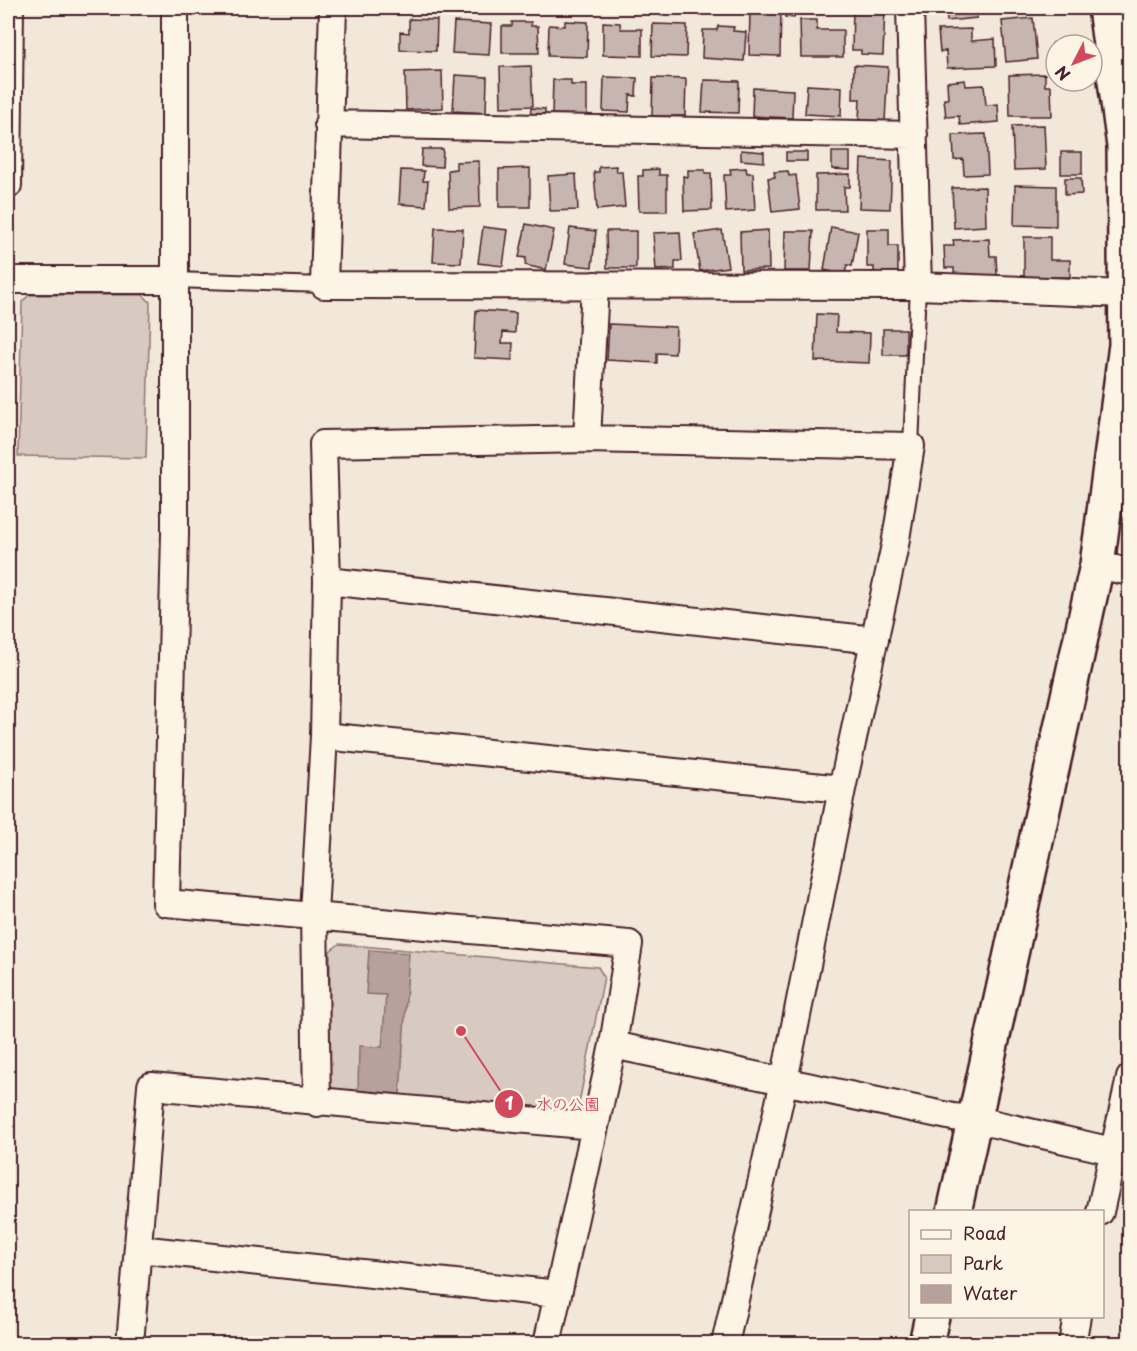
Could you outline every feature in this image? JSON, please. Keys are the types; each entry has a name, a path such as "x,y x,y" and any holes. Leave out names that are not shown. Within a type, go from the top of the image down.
{"street":[{"path":"175,8 174,546 166,903 314,914 629,944 613,1045 547,1344"},
{"path":"333,8 324,285 918,286 1126,294"},
{"path":"910,8 918,286"},
{"path":"954,1210 1097,565 1126,345 1127,145 1105,8"},
{"path":"8,185 9,24"},
{"path":"328,124 914,135"},
{"path":"8,280 175,280"},
{"path":"587,439 596,285"},
{"path":"317,1102 314,914 324,736 327,581 323,444 587,439 911,446 895,545 842,789 784,1081 725,1344"},
{"path":"1097,565 1130,572"},
{"path":"327,581 874,640"},
{"path":"324,736 842,789"},
{"path":"613,1045 952,1117 973,1119 1121,1153"},
{"path":"1101,1210 1121,1153 1130,1078"},
{"path":"130,1344 151,1086 594,1126"},
{"path":"139,1249 558,1294"},
{"path":"926,1344 932,1318"},
{"path":"1072,1344 1077,1318"}],"lane":[{"path":"175,280 324,285"},
{"path":"911,446 918,286"}],"green space":[{"path":"29,295 143,295 150,302 146,458 18,456 22,302"},
{"path":"339,944 598,967 604,977 579,1103 569,1111 337,1094 329,1084 330,951"}],"water":[{"path":"369,950 409,953 400,1095 358,1092 359,1046 382,1047 386,995 366,994"}],"building":[{"path":"750,8 781,8 780,56 749,55"},
{"path":"786,8 795,8 794,18 785,17"},
{"path":"853,8 885,8 883,55 861,54 861,50 852,50"},
{"path":"941,8 976,8 977,18 947,21 946,9"},
{"path":"1033,18 1037,59 1006,62 1002,21"},
{"path":"409,19 437,20 436,51 400,50 400,32 409,33"},
{"path":"800,20 817,20 817,30 843,30 843,57 801,57"},
{"path":"565,21 588,22 587,57 548,56 549,25 565,26"},
{"path":"454,22 491,24 489,55 452,53"},
{"path":"512,22 531,22 531,26 538,26 539,53 502,53 502,26 512,26"},
{"path":"603,22 620,23 621,29 642,29 642,56 603,55"},
{"path":"653,24 687,25 686,57 652,56"},
{"path":"718,26 734,27 733,31 746,32 744,61 702,58 703,30 717,30"},
{"path":"971,29 971,41 995,39 996,66 947,68 946,51 940,52 938,30"},
{"path":"854,65 888,67 885,121 859,120 860,99 853,99"},
{"path":"531,66 533,106 501,107 500,67"},
{"path":"442,71 443,108 406,110 405,72"},
{"path":"1044,74 1044,93 1051,93 1052,116 1010,116 1009,75"},
{"path":"455,75 487,77 486,113 453,111"},
{"path":"604,77 637,78 636,96 630,95 629,112 603,111"},
{"path":"653,78 686,79 685,116 652,116"},
{"path":"553,80 571,80 571,85 587,85 587,115 552,114"},
{"path":"704,80 739,81 738,113 702,112"},
{"path":"965,80 966,86 984,85 986,105 998,104 999,122 960,125 959,116 946,117 944,99 948,99 947,82"},
{"path":"807,85 842,87 841,116 805,114"},
{"path":"753,88 793,90 792,118 752,116"},
{"path":"531,108 545,109 545,118 530,116"},
{"path":"1044,125 1046,169 1014,170 1012,126"},
{"path":"986,134 988,174 964,175 963,159 954,160 953,135"},
{"path":"422,149 443,149 442,167 421,166"},
{"path":"741,150 764,152 764,162 741,160"},
{"path":"786,152 807,152 807,161 786,161"},
{"path":"832,152 850,152 850,170 832,169"},
{"path":"1061,152 1082,152 1082,174 1061,174"},
{"path":"861,159 892,161 890,209 859,208"},
{"path":"479,161 480,207 449,208 448,170 456,169 456,162"},
{"path":"616,166 617,172 622,172 625,207 597,210 594,172 599,172 599,167"},
{"path":"530,168 530,207 499,207 499,169"},
{"path":"746,168 747,173 753,173 755,210 726,212 724,175 731,175 730,169"},
{"path":"659,169 659,175 667,175 667,211 639,211 638,176 643,176 643,170"},
{"path":"401,170 424,171 423,181 428,181 426,206 399,204"},
{"path":"688,170 705,170 705,173 711,173 712,210 684,211 683,176 688,177"},
{"path":"788,171 789,176 796,175 800,209 772,212 768,178 775,177 774,172"},
{"path":"576,174 578,210 550,211 548,176"},
{"path":"850,174 850,187 844,187 845,210 816,210 816,175"},
{"path":"1065,178 1081,178 1082,194 1065,195"},
{"path":"1015,185 1056,186 1056,226 1014,225"},
{"path":"985,187 986,226 954,228 952,188"},
{"path":"526,224 554,230 546,270 525,265 526,258 519,257"},
{"path":"483,227 508,230 503,266 478,263"},
{"path":"831,227 858,232 852,266 847,265 845,274 824,270"},
{"path":"435,228 463,229 461,263 433,262"},
{"path":"570,228 596,231 592,267 565,264"},
{"path":"867,229 889,229 889,246 898,246 898,274 874,274 874,267 867,267"},
{"path":"722,230 728,267 700,271 694,234"},
{"path":"768,230 769,269 741,270 740,232"},
{"path":"606,231 636,231 636,268 607,268"},
{"path":"785,231 813,231 811,271 784,271"},
{"path":"680,232 682,261 675,261 675,269 656,270 653,233"},
{"path":"1024,237 1050,237 1050,260 1070,260 1070,277 1024,277"},
{"path":"989,239 990,256 996,256 997,276 954,276 954,268 945,268 944,246 954,246 953,240"},
{"path":"476,310 516,313 515,333 503,332 502,343 513,343 512,360 474,358"},
{"path":"817,314 837,315 836,332 870,333 869,363 815,361"},
{"path":"609,324 676,327 675,354 657,353 657,363 607,360"},
{"path":"883,329 906,329 906,355 883,355"}],"place":[{"name":"水の公園","path":"461,1031"}]}
